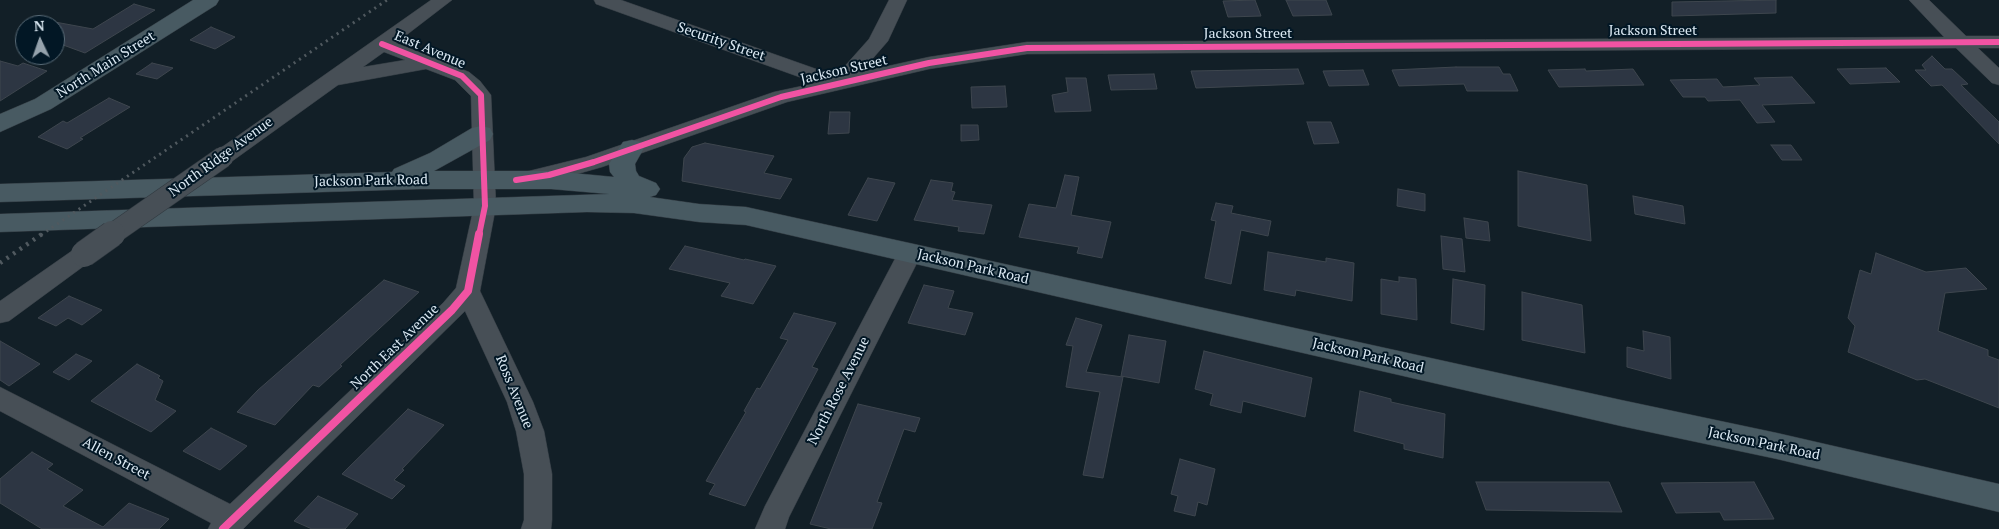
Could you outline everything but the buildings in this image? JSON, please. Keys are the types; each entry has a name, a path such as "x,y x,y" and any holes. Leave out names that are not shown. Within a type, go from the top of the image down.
{"main road":[{"name":"North Main Street","path":"0,124 22,112 43,104 204,1"},
{"path":"0,137 30,118 43,104"},
{"path":"368,180 408,174 439,160 482,134"},
{"path":"632,148 622,164 623,172 630,182 649,189"},
{"name":"Jackson Park Road","path":"0,193 368,180 570,181 649,189 701,198 737,214"},
{"name":"Jackson Park Road","path":"0,223 485,206 619,204 699,213 737,214 1777,446 1999,498"}],"street":[{"name":"North Ridge Avenue","path":"0,314 443,0"},
{"name":"Security Street","path":"603,0 840,84"},
{"path":"840,84 878,41 898,0"},
{"path":"1918,0 1999,79"},
{"name":"Jackson Street","path":"516,180 556,173 781,97 929,63 1027,48 1999,42"},
{"name":"East Avenue","path":"382,44 462,76 473,85 481,95 484,115 482,134"},
{"path":"322,84 362,73 429,63"},
{"name":"North East Avenue","path":"228,524 452,310 468,291 485,206 482,134"},
{"name":"North Rose Avenue","path":"770,529 775,515 910,253"},
{"name":"Ross Avenue","path":"468,291 520,402 530,431 538,474 538,520 536,529"},
{"name":"Allen Street","path":"0,398 228,524"}],"railway":[{"path":"41,235 387,0"},
{"path":"0,263 42,234"}],"cycle path":[{"path":"516,180 549,175 594,162 781,97 929,63 1027,48 1999,42"},
{"path":"223,529 452,310 468,291 485,206 481,95 462,76 382,44"}]}
